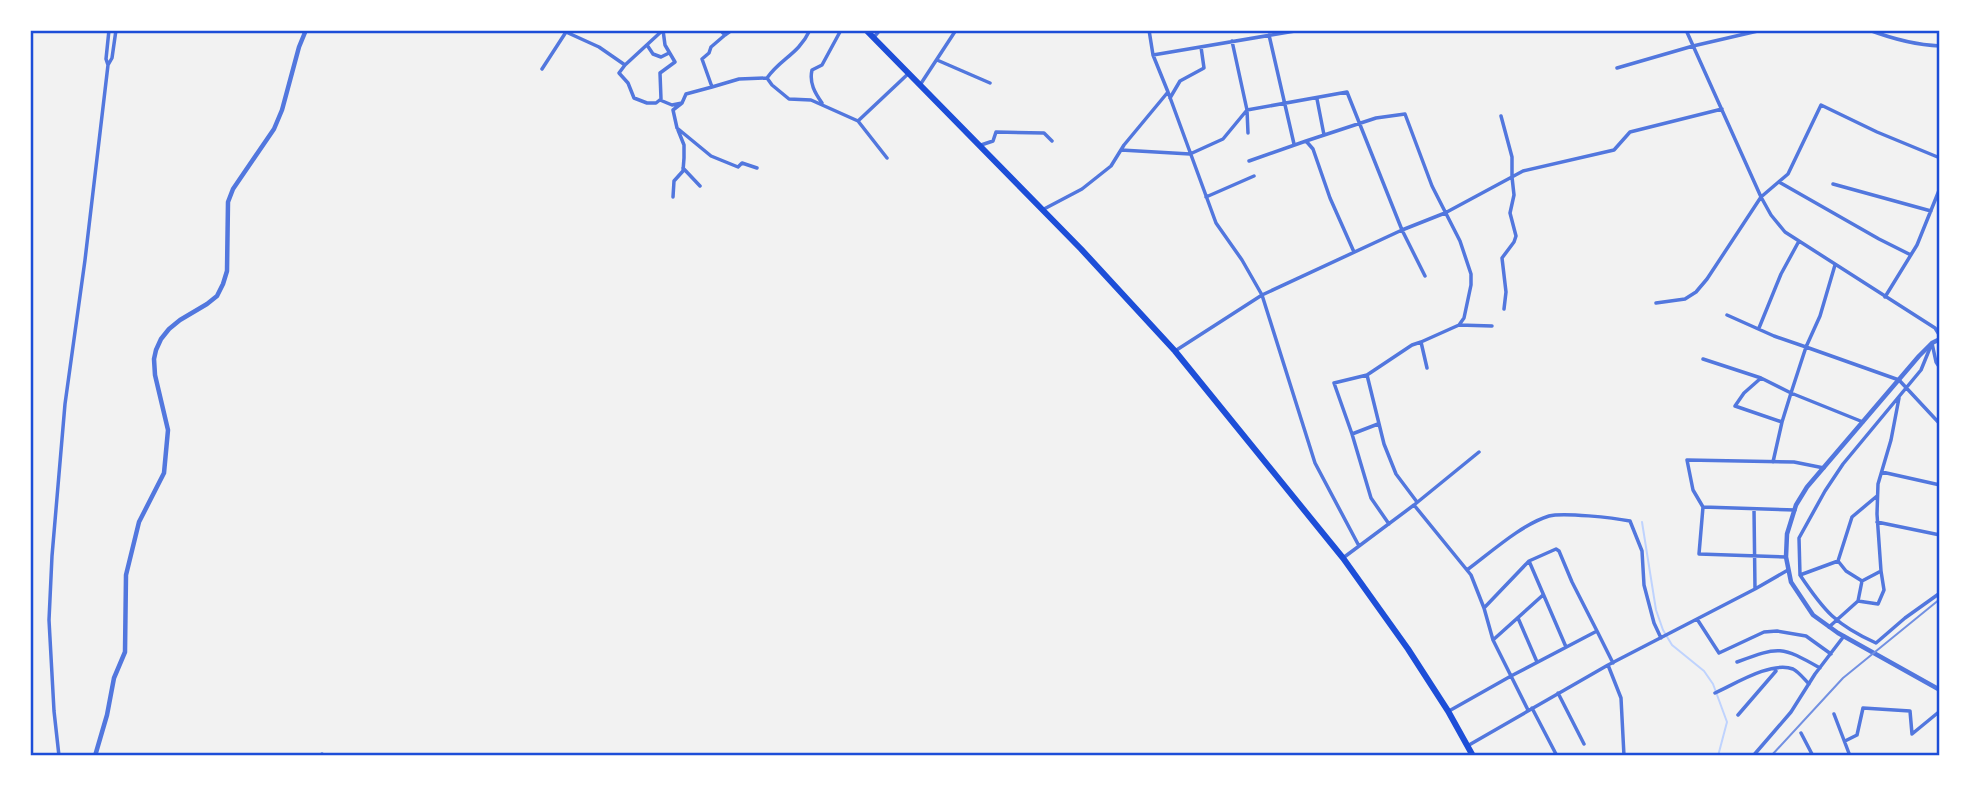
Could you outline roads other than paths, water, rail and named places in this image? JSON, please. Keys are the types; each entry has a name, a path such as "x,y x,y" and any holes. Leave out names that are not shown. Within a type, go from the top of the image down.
{"highway":[{"path":"866,30 1110,278 1175,351 1343,558 1408,649 1473,756"}],"street":[{"path":"108,65 106,59 109,30"},
{"path":"59,756 49,620 52,556 65,404 108,65 116,30"},
{"path":"95,756 114,678 125,652 126,575 139,522 164,472 168,430 155,375 156,350 169,329 217,296 223,284 227,271 228,202 233,189 274,129 306,30"},
{"path":"663,30 625,65 620,73 634,98 647,103 660,100 672,104 682,103"},
{"path":"660,100 660,73 675,62 665,45 663,30"},
{"path":"719,30 725,35"},
{"path":"712,87 702,59 711,47 732,30"},
{"path":"673,197 674,181 683,171 684,145 673,110 682,103 686,94 739,79 767,78 799,49 810,30"},
{"path":"823,105 814,91 810,77 812,70 822,65 841,30"},
{"path":"874,37 880,30"},
{"path":"920,85 956,30"},
{"path":"1149,30 1153,55 1216,223 1262,295 1315,463 1359,546"},
{"path":"1153,55 1301,30"},
{"path":"1686,30 1761,197 1785,232 1938,328 1940,338 1932,343 1807,487 1787,534 1786,557 1791,582 1813,615 1844,636 1940,691"},
{"path":"1617,68 1762,30"},
{"path":"1869,30 1922,46 1940,47"},
{"path":"542,69 567,31 599,47 625,65"},
{"path":"1269,35 1294,144"},
{"path":"1232,41 1247,110 1248,133"},
{"path":"647,45 653,54 661,57 669,53"},
{"path":"1170,98 1180,81 1204,68 1201,47"},
{"path":"937,60 990,83"},
{"path":"858,121 909,73"},
{"path":"767,78 789,99 811,100 858,121 887,158"},
{"path":"1042,210 1082,189 1111,166 1168,92"},
{"path":"1121,150 1190,154 1223,139 1247,110 1347,92 1402,230 1425,276"},
{"path":"1317,99 1324,135"},
{"path":"1656,303 1685,299 1696,292 1707,279 1761,197 1788,174 1821,105 1940,158"},
{"path":"1175,351 1262,295 1445,213 1523,171 1614,150 1630,132 1722,108"},
{"path":"1249,161 1376,118 1405,114 1432,186 1460,241 1471,274 1464,318 1459,325"},
{"path":"1501,116 1512,157 1514,195 1510,213 1516,236 1502,258 1506,279 1504,309"},
{"path":"677,128 712,156 738,167 742,163 757,168"},
{"path":"979,145 993,141 996,132 1044,133 1052,141"},
{"path":"1306,141 1313,149 1330,198 1354,252"},
{"path":"683,168 700,186"},
{"path":"1206,197 1254,176"},
{"path":"1779,182 1911,255"},
{"path":"1833,184 1931,211"},
{"path":"1885,297 1911,255 1940,188"},
{"path":"1759,329 1781,274 1799,241"},
{"path":"1773,462 1791,393 1806,347 1820,316 1835,265"},
{"path":"1727,314 1759,329 1899,380 1940,424"},
{"path":"1389,524 1371,498 1334,383 1367,375 1412,345 1459,325 1492,326"},
{"path":"1421,342 1427,368"},
{"path":"1932,343 1940,368"},
{"path":"1932,343 1921,370 1843,464 1825,491 1799,538 1800,575 1817,601 1836,621 1851,632 1876,643 1940,593"},
{"path":"1703,359 1761,378 1863,422"},
{"path":"1367,375 1378,424 1396,474 1415,504 1471,575 1493,640 1557,756"},
{"path":"1761,378 1744,393 1735,406 1782,422"},
{"path":"1858,601 1878,604 1884,590 1877,496 1899,398"},
{"path":"1352,434 1378,424"},
{"path":"1343,558 1479,452"},
{"path":"1786,557 1699,554 1703,507 1693,490 1687,460 1794,462 1824,468"},
{"path":"1882,472 1940,485"},
{"path":"1838,561 1852,517 1877,496"},
{"path":"1703,507 1795,510"},
{"path":"1754,509 1755,589"},
{"path":"1467,570 1525,528 1552,515 1630,521 1642,551 1644,585 1661,638"},
{"path":"1877,522 1940,535"},
{"path":"1484,608 1529,561 1558,549 1598,631 1621,698 1624,756"},
{"path":"1529,561 1566,647"},
{"path":"1800,575 1838,561"},
{"path":"1838,561 1846,571 1862,581"},
{"path":"1467,746 1610,664 1788,570"},
{"path":"1862,581 1881,571"},
{"path":"1829,627 1858,601 1862,581"},
{"path":"1493,640 1544,594"},
{"path":"1518,618 1537,662"},
{"path":"1696,619 1719,653 1764,632 1777,631 1806,636 1831,653"},
{"path":"1448,711 1598,631"},
{"path":"1753,756 1791,712 1844,636"},
{"path":"1737,663 1778,650 1795,654 1820,668"},
{"path":"1715,693 1761,671 1786,668 1796,670 1809,684"},
{"path":"1738,715 1777,669"},
{"path":"1558,693 1584,744"},
{"path":"1845,741 1857,735 1863,708 1910,711 1912,734 1940,711"},
{"path":"1834,714 1850,756"},
{"path":"1801,733 1813,756"}],"waterway":[{"path":"1642,522 1656,610 1663,630 1672,645 1704,671 1713,684 1727,722 1718,756"}],"railway":[{"path":"1771,756 1843,678 1940,599"}]}
